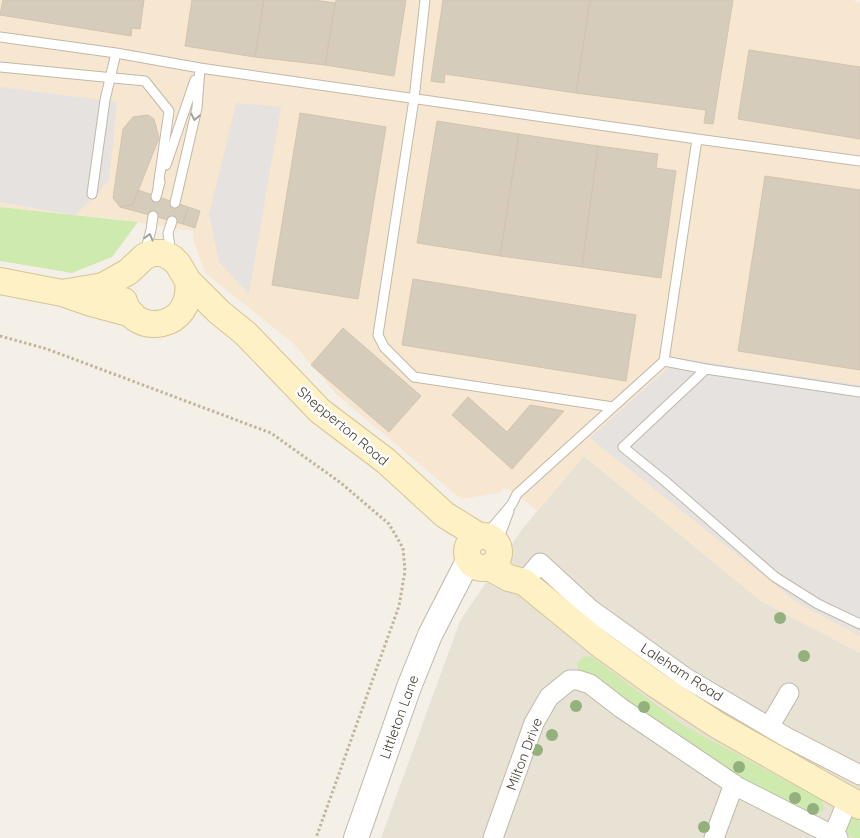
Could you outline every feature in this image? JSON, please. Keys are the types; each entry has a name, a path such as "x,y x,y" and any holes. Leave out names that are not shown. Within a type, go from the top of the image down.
{"main road":[{"name":"Shepperton Road","path":"62,293 104,286 157,252 172,258 188,281 219,312 246,334 320,411 386,461 483,551"},
{"path":"132,314 125,305 122,293 123,282 136,264"},
{"name":"Shepperton Road","path":"0,281 62,293 90,303 132,314 144,323 164,323 174,318 199,318 246,334"},
{"path":"174,318 182,311 187,302 189,292 188,281"},
{"name":"Laleham Road","path":"483,551 520,572 524,582 601,645 655,684 717,725 854,803"}],"street":[{"name":"Littleton Lane","path":"356,838 430,635 450,599 470,583 483,551"},
{"name":"Laleham Road","path":"524,582 540,563 590,609 686,678 769,727 860,774"},
{"name":"Milton Drive","path":"493,838 534,723 549,697 570,680 578,680 590,684 621,708 734,784"},
{"path":"769,727 789,693"},
{"path":"714,838 734,784 836,837 854,803"}],"lane":[{"path":"425,0 414,99 378,335 384,347 414,376 613,407"},
{"path":"0,37 414,99 860,161"},
{"path":"92,194 105,100 116,53"},
{"path":"0,67 145,81 169,111 156,197"},
{"path":"158,187 200,68"},
{"path":"176,203 197,108 200,68"},
{"path":"483,551 517,494 664,361 697,139"},
{"path":"136,264 151,230 153,216"},
{"path":"172,221 168,233 172,258"},
{"path":"664,361 860,392"},
{"path":"706,369 623,448 776,577 818,604 860,624"},
{"path":"483,551 512,504"}],"path":[{"path":"0,336 47,349 271,433 341,483 389,524 403,548 405,571 399,606 316,838"}],"shaded area":[{"path":"0,0 853,0 860,3 860,653 761,601 584,456 537,511 517,494 505,487 499,493 461,499 337,395 293,343 205,273 194,242 193,231 115,219 0,207"},
{"path":"0,87 117,102 109,180 75,215 0,202"},
{"path":"236,103 281,107 249,294 219,262 209,215"},
{"path":"679,358 860,385 860,636 798,603 590,438"},
{"path":"584,456 761,601 860,653 860,838 381,838 460,621 523,528"}],"green space":[{"path":"0,207 138,222 112,257 72,273 0,261"},
{"path":"584,656 592,657 683,725 822,800 824,809 817,815 802,810 693,752 579,671 577,663"},
{"path":"850,816 860,820 860,838 854,838 846,834 844,827"}],"building":[{"path":"3,0 144,0 140,29 132,28 131,36 0,15"},
{"path":"192,0 264,0 255,57 185,46"},
{"path":"264,0 314,0 335,3 325,65 255,57"},
{"path":"336,0 406,0 394,76 325,65"},
{"path":"443,0 590,0 576,93 445,74 444,83 431,81"},
{"path":"590,0 733,0 713,124 704,123 706,110 576,93"},
{"path":"749,50 860,67 860,139 738,119"},
{"path":"300,113 386,127 358,299 272,285"},
{"path":"148,115 154,119 159,138 133,204 120,207 113,198 123,129 133,117"},
{"path":"437,121 519,134 500,256 417,243"},
{"path":"519,134 598,146 582,267 500,256"},
{"path":"598,146 658,154 656,168 676,171 661,278 582,267"},
{"path":"765,176 860,190 860,370 738,351"},
{"path":"138,190 188,207 183,224 120,207 133,204"},
{"path":"188,207 200,211 195,228 183,224"},
{"path":"413,279 636,315 626,381 402,345"},
{"path":"343,328 421,396 389,432 311,365"},
{"path":"468,397 507,432 530,405 564,411 512,469 452,415"}]}
